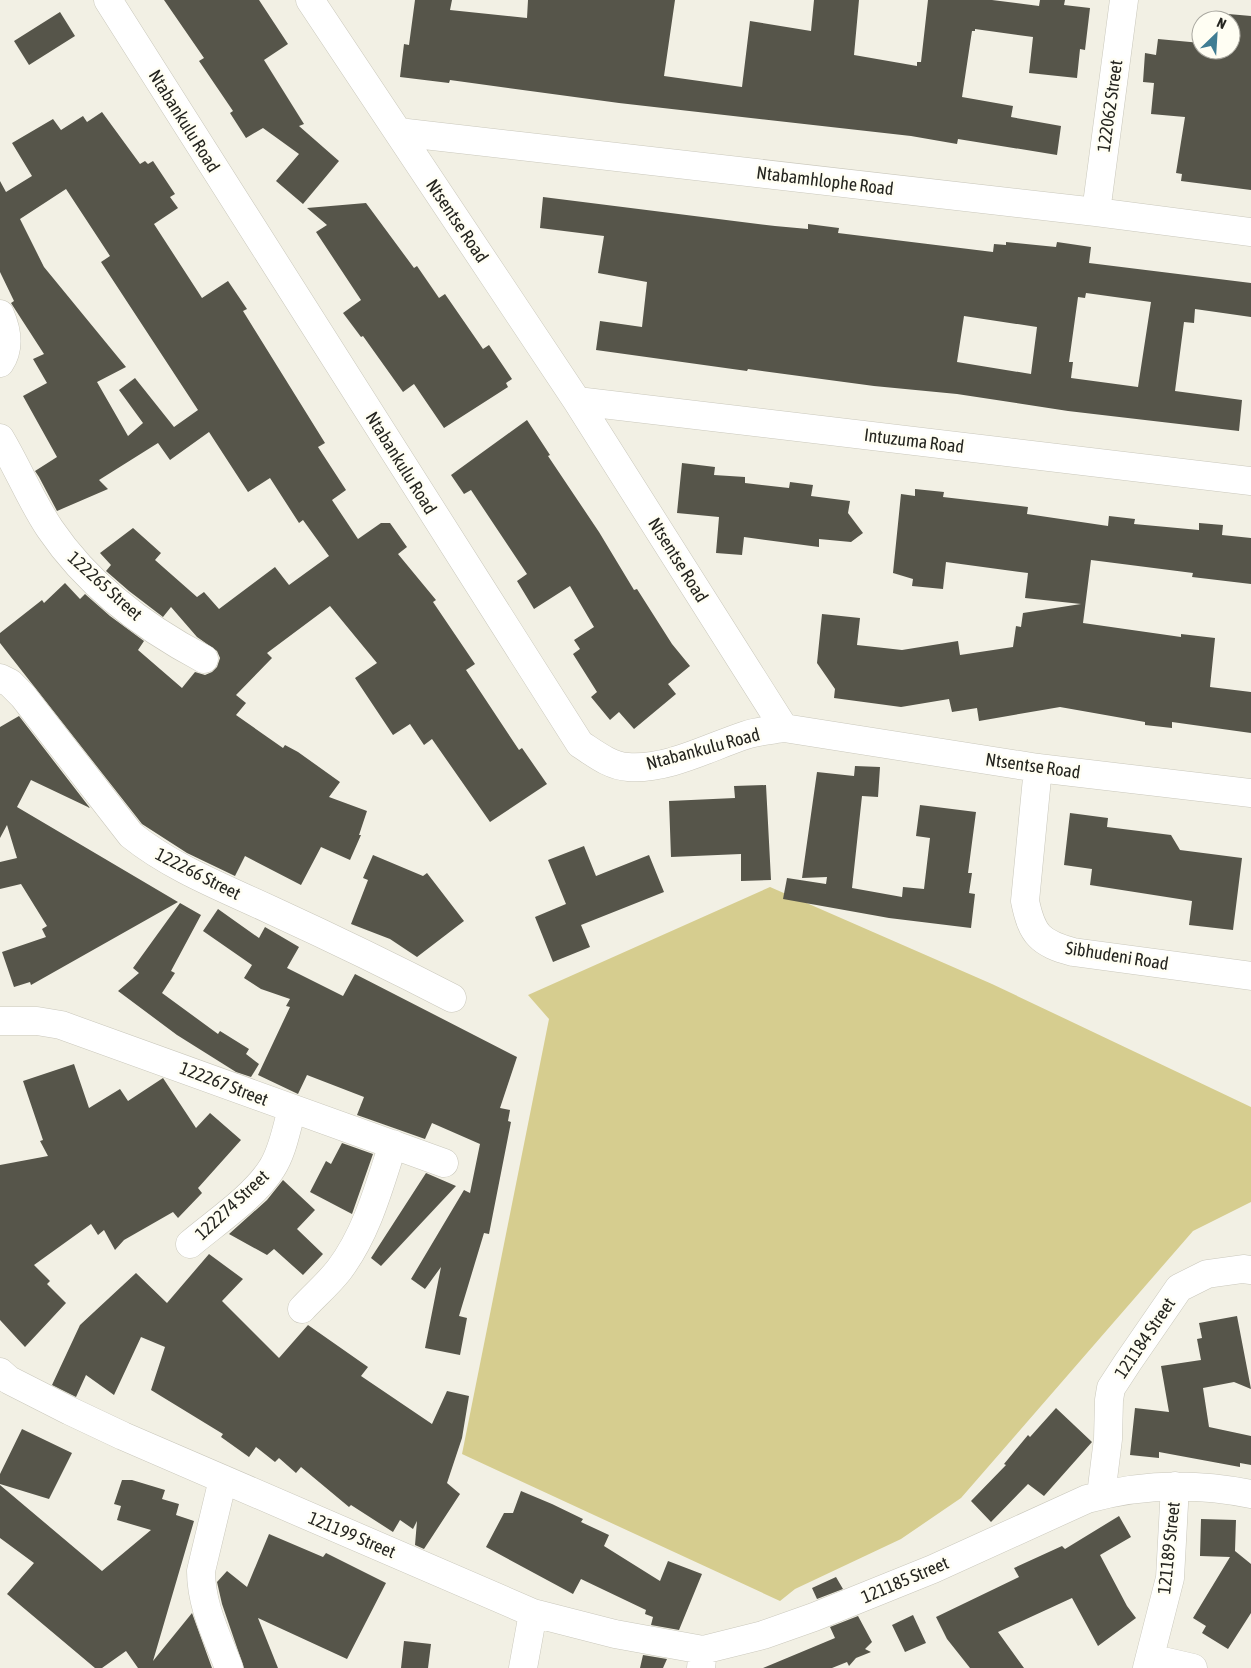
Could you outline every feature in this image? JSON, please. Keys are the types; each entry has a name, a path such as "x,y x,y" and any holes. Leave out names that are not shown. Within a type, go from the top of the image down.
{"street":[{"name":"Ntabankulu Road","path":"108,0 580,744 602,759 626,767 646,766 672,761 749,734 784,728"},
{"name":"Ntsentse Road","path":"310,0 577,401 784,728 1038,768 1251,793"},
{"name":"122062 Street","path":"1096,212 1124,0"},
{"name":"Ntabamhlophe Road","path":"398,132 1096,212 1251,232"},
{"path":"0,314 7,338 6,350 0,363"},
{"name":"Intuzuma Road","path":"577,401 1251,482"},
{"name":"122265 Street","path":"0,438 48,528 81,570 129,611 176,644 204,659"},
{"name":"122266 Street","path":"0,678 23,696 131,835 149,850 193,873 366,954 452,998"},
{"name":"Sibhudeni Road","path":"1038,768 1025,900 1029,919 1043,940 1053,946 1073,952 1251,976"},
{"name":"122267 Street","path":"0,1021 37,1021 61,1025 129,1048 292,1110 444,1163"},
{"name":"122274 Street","path":"190,1244 248,1195 268,1174 278,1154 292,1110"},
{"path":"302,1309 339,1270 354,1245 370,1214 393,1144"},
{"name":"121184 Street","path":"1102,1495 1111,1388 1179,1288 1192,1280 1222,1271 1251,1270"},
{"name":"121199 Street","path":"0,1372 8,1380 70,1412 222,1480 533,1613 702,1659"},
{"path":"222,1480 201,1571 201,1586 204,1604 229,1668"},
{"name":"121185 Street","path":"702,1659 814,1617 933,1569 1012,1532 1102,1495 1136,1488 1175,1486 1251,1494"},
{"name":"121189 Street","path":"1148,1663 1170,1578 1175,1486"},
{"path":"523,1668 533,1613"},
{"path":"1148,1663 1193,1668"}],"shaded area":[{"path":"770,887 992,984 1251,1107 1251,1202 1193,1231 961,1498 901,1539 795,1589 780,1601 462,1454 549,1019 528,995"}],"building":[{"path":"164,0 259,0 288,44 264,60 304,124 299,126 339,161 303,204 276,181 299,154 263,128 246,138 230,113 233,111 199,61 204,58"},
{"path":"415,0 452,0 450,10 527,18 528,0 675,0 664,76 742,87 750,21 811,31 814,0 859,0 854,55 917,66 917,62 921,62 928,0 992,0 1039,6 1040,0 1065,0 1064,5 1090,8 1085,50 1080,49 1077,78 1029,73 1033,37 975,29 975,31 972,31 962,97 1013,106 1011,117 1061,126 1057,155 958,139 957,144 911,136 619,103 450,80 449,83 400,77 404,44 409,45"},
{"path":"60,12 75,36 29,65 14,41"},
{"path":"1241,15 1251,16 1251,190 1181,181 1182,174 1176,173 1185,117 1151,114 1154,83 1143,82 1145,53 1156,55 1158,39 1191,42 1191,60 1241,60"},
{"path":"102,112 140,164 145,161 148,164 153,161 175,194 170,197 178,208 154,224 202,298 228,281 247,309 243,311 325,443 318,447 346,490 332,500 358,539 381,523 390,523 407,547 398,554 436,600 433,602 475,664 466,670 519,750 522,748 547,784 490,822 432,739 424,745 410,724 393,735 355,678 377,663 330,606 267,653 272,658 236,695 246,703 236,715 283,748 285,745 298,752 340,782 329,797 367,811 359,835 361,835 350,860 321,847 301,885 245,856 235,876 187,853 142,824 0,643 0,633 42,600 44,603 65,583 80,599 85,594 110,616 144,641 138,650 182,688 195,672 205,675 217,667 220,658 217,651 197,637 171,607 163,617 129,591 106,571 111,565 100,553 133,528 161,553 155,560 197,597 204,592 219,609 275,567 289,585 329,556 303,520 299,523 270,478 248,492 209,432 170,460 158,443 99,480 108,489 57,511 35,471 57,457 23,396 47,383 33,359 44,354 11,303 14,301 0,272 0,181 6,192 32,176 12,143 53,119 61,130 83,116 87,122","holes":["66,189 110,256 101,262 198,410 174,427 135,378 119,390 143,423 128,436 97,382 126,367 44,267 20,219"]},
{"path":"543,197 775,226 808,229 808,224 839,228 838,233 993,252 994,244 1006,245 1006,242 1056,247 1057,242 1091,247 1089,263 1251,283 1251,317 1195,309 1194,323 1184,322 1175,391 1242,400 1239,431 1068,411 957,394 874,386 748,369 747,371 596,350 600,321 642,327 647,282 598,273 604,236 540,228","holes":["1086,293 1151,302 1138,387 1071,378 1073,362 1069,362 1078,297 1085,298","964,316 1037,327 1031,374 957,362"]},
{"path":"366,203 414,268 417,266 439,298 445,294 483,349 489,345 512,379 506,383 508,387 444,428 414,384 403,392 363,336 361,337 343,313 361,300 316,232 327,225 307,208"},
{"path":"527,420 634,590 637,589 672,644 690,666 668,684 676,694 634,729 619,712 610,720 591,697 597,692 573,654 580,649 574,640 594,627 570,586 534,609 517,581 527,574 471,490 464,494 451,475"},
{"path":"682,463 715,467 714,475 745,477 745,483 789,488 790,482 813,485 811,496 850,501 848,513 863,533 851,542 819,539 819,547 744,537 742,555 716,553 719,517 677,513"},
{"path":"915,489 944,492 943,497 1028,507 1027,514 1108,526 1109,516 1135,519 1134,524 1199,530 1199,523 1223,525 1222,535 1251,538 1251,584 1192,577 1193,573 1091,560 1083,623 1181,637 1181,634 1215,638 1210,687 1251,692 1251,733 1172,722 1172,728 1145,725 1145,722 1060,707 979,721 977,708 952,712 949,699 901,707 834,698 835,689 817,663 822,614 860,618 857,645 902,650 958,641 960,655 1013,647 1016,626 1021,627 1023,613 1081,604 1025,598 1028,573 946,562 943,589 912,586 913,579 893,573 901,494 915,496"},
{"path":"19,716 90,808 31,780 17,807 178,902 31,985 30,982 14,987 2,952 46,937 42,929 47,926 21,884 0,889 0,862 17,858 7,825 0,838 0,727"},
{"path":"855,766 880,767 878,797 862,796 852,888 902,897 903,887 924,889 930,838 916,836 920,805 976,812 968,873 972,873 969,893 975,894 971,928 889,918 783,899 787,878 826,884 827,877 802,878 817,772 854,776"},
{"path":"766,785 771,880 741,881 741,854 671,857 669,801 735,798 734,786"},
{"path":"1070,813 1108,818 1107,827 1171,835 1180,850 1242,858 1233,930 1189,925 1192,901 1090,885 1092,869 1064,865"},
{"path":"584,846 596,876 649,855 664,892 581,925 590,947 553,962 535,917 566,904 548,860"},
{"path":"373,855 423,876 427,873 464,921 417,957 390,939 351,924 368,880 363,878"},
{"path":"180,903 201,915 171,971 175,973 162,993 218,1034 220,1031 249,1049 246,1054 259,1064 251,1077 236,1072 177,1035 118,991 139,973 133,968"},
{"path":"218,909 259,938 265,927 299,947 287,968 343,996 355,974 517,1057 500,1108 510,1110 508,1121 511,1122 489,1234 484,1233 459,1316 467,1318 460,1355 425,1348 441,1267 425,1289 411,1279 464,1190 470,1193 480,1144 432,1123 425,1139 357,1115 364,1097 307,1075 298,1094 258,1075 290,1007 286,1006 290,999 261,989 244,978 252,965 203,931"},
{"path":"74,1064 89,1108 120,1089 128,1101 163,1078 196,1128 210,1113 241,1140 198,1188 202,1193 178,1218 173,1212 124,1240 115,1250 104,1230 98,1235 91,1224 34,1265 50,1281 47,1284 66,1303 25,1347 0,1320 0,1165 48,1156 40,1141 43,1140 23,1081"},
{"path":"342,1143 373,1154 352,1214 310,1192 326,1161 331,1164"},
{"path":"426,1173 456,1186 381,1266 371,1258"},
{"path":"283,1180 315,1210 297,1229 323,1254 303,1275 274,1249 267,1255 229,1234 267,1200"},
{"path":"209,1254 243,1279 222,1301 279,1358 308,1325 368,1367 361,1376 432,1424 447,1391 469,1396 462,1438 447,1483 460,1494 424,1549 415,1545 417,1521 413,1529 400,1520 393,1532 351,1505 349,1507 301,1467 296,1473 279,1458 275,1462 256,1447 249,1457 221,1437 223,1434 151,1390 165,1347 141,1337 114,1395 86,1375 76,1397 52,1385 80,1325 136,1273 167,1303"},
{"path":"1237,1316 1251,1389 1234,1382 1203,1388 1209,1427 1251,1436 1251,1465 1240,1463 1240,1467 1159,1452 1159,1458 1130,1455 1135,1408 1169,1412 1161,1366 1201,1360 1197,1339 1202,1338 1199,1323"},
{"path":"1056,1408 1092,1442 1044,1496 1028,1484 991,1522 971,1501 1006,1465 1004,1464 1028,1435 1030,1437"},
{"path":"22,1429 72,1453 49,1499 0,1484 0,1474"},
{"path":"122,1480 132,1480 165,1490 162,1499 179,1504 176,1515 194,1521 153,1661 192,1613 212,1668 138,1668 126,1651 102,1668 95,1668 7,1594 34,1563 0,1538 0,1485 102,1571 151,1530 117,1520 121,1506 114,1504"},
{"path":"521,1491 583,1519 581,1522 609,1535 604,1546 660,1581 668,1561 702,1574 679,1630 651,1625 653,1617 645,1614 646,1610 581,1579 573,1594 486,1547 504,1513 513,1513"},
{"path":"1119,1516 1131,1537 1100,1555 1127,1606 1136,1618 1098,1646 1072,1598 998,1632 1024,1668 970,1668 947,1639 936,1617 1019,1577 1014,1568 1062,1546 1065,1549"},
{"path":"1201,1519 1236,1520 1235,1551 1251,1564 1251,1613 1228,1649 1202,1633 1206,1626 1193,1618 1230,1557 1200,1556"},
{"path":"269,1534 323,1557 326,1553 386,1583 347,1659 258,1618 278,1668 244,1668 222,1604 217,1582 227,1571 247,1587"},
{"path":"836,1577 843,1589 817,1599 812,1588"},
{"path":"913,1615 926,1643 905,1652 892,1625"},
{"path":"858,1616 872,1642 865,1649 871,1652 856,1658 849,1666 847,1662 832,1668 763,1668 835,1638 830,1627"},
{"path":"404,1641 431,1644 428,1668 401,1668"},
{"path":"643,1655 667,1659 663,1668 640,1668"}]}
